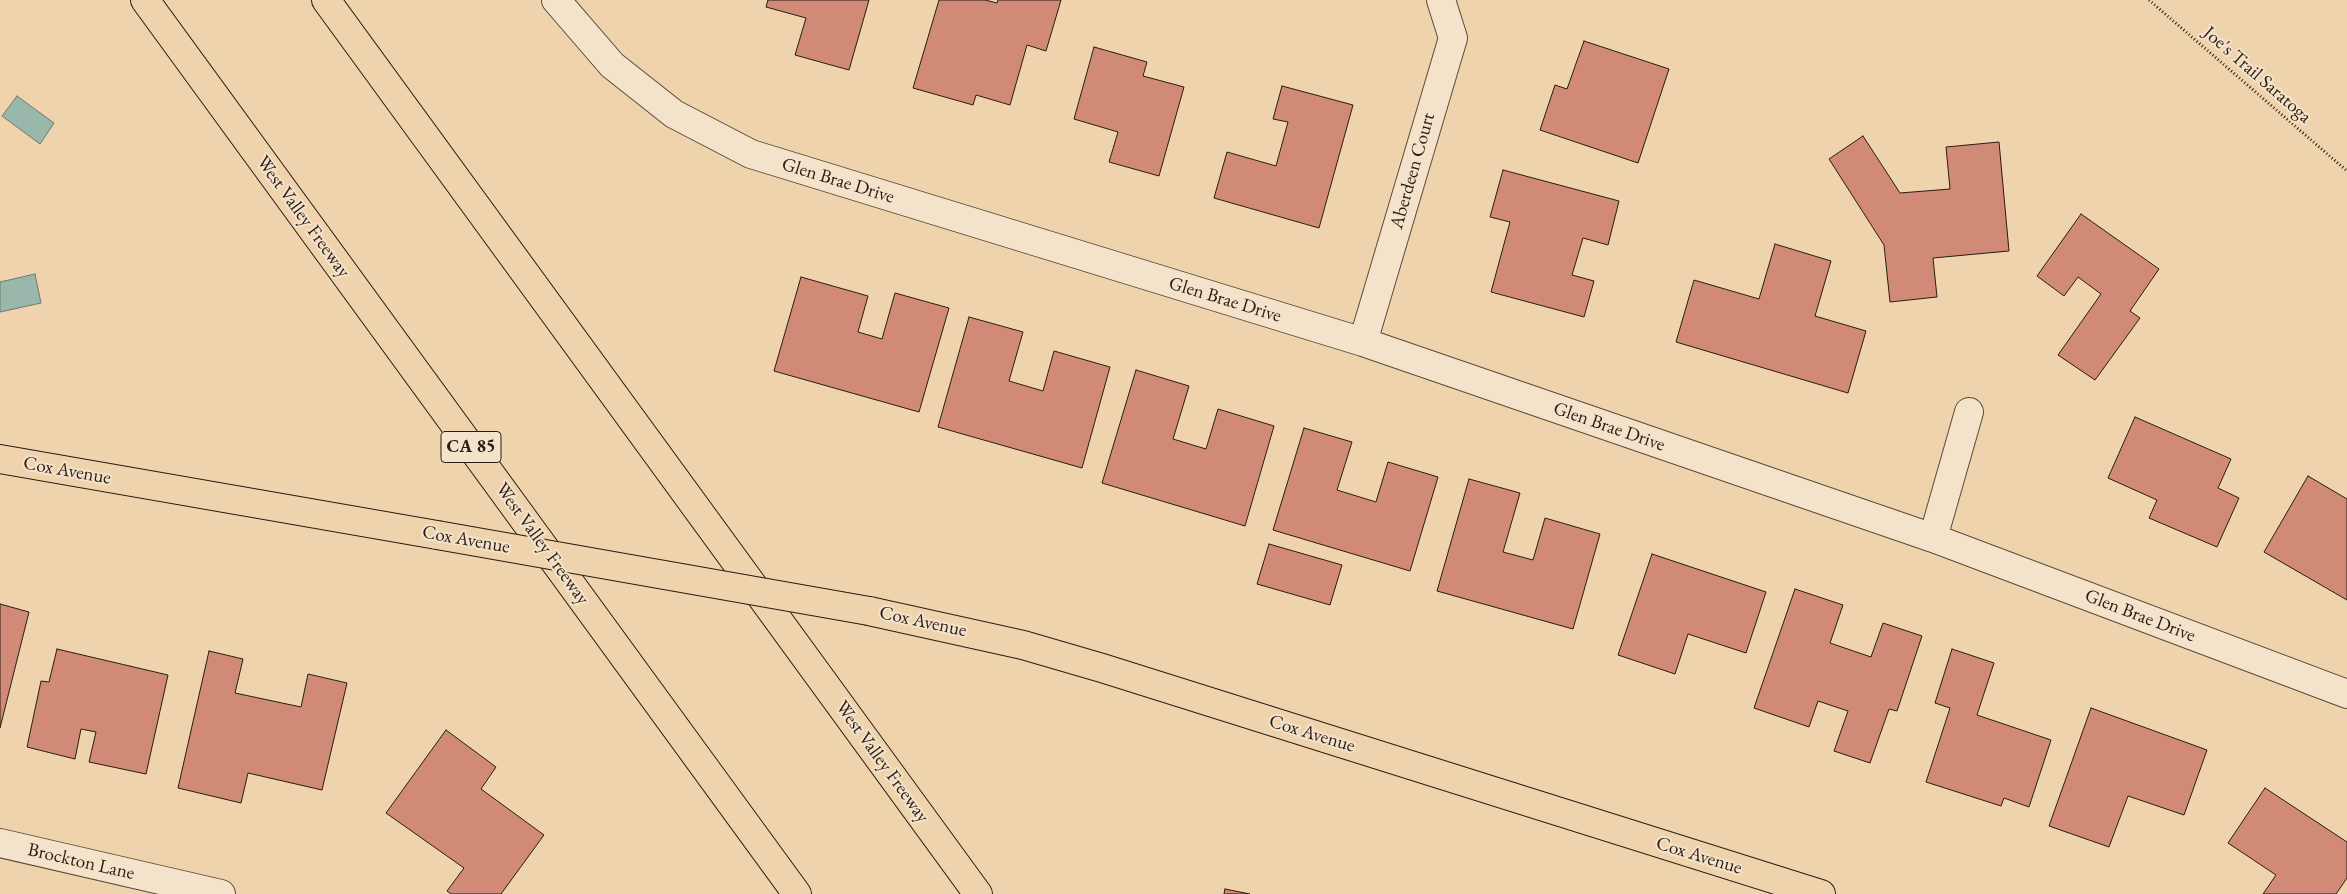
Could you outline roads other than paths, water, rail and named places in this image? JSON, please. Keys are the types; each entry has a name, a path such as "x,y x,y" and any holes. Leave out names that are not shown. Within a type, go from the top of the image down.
{"main road":[{"name":"West Valley Freeway","path":"145,0 797,894"},
{"name":"West Valley Freeway","path":"326,0 978,894"},
{"name":"Cox Avenue","path":"0,459 869,611 1005,640 1084,663 1821,894"}],"street":[{"name":"Glen Brae Drive","path":"556,0 619,71 674,114 752,154 1364,342 1933,538 2347,694"},
{"name":"Aberdeen Court","path":"1364,342 1453,38 1441,0"},
{"path":"1933,538 1969,412"},
{"name":"Brockton Lane","path":"0,843 221,894"}]}
